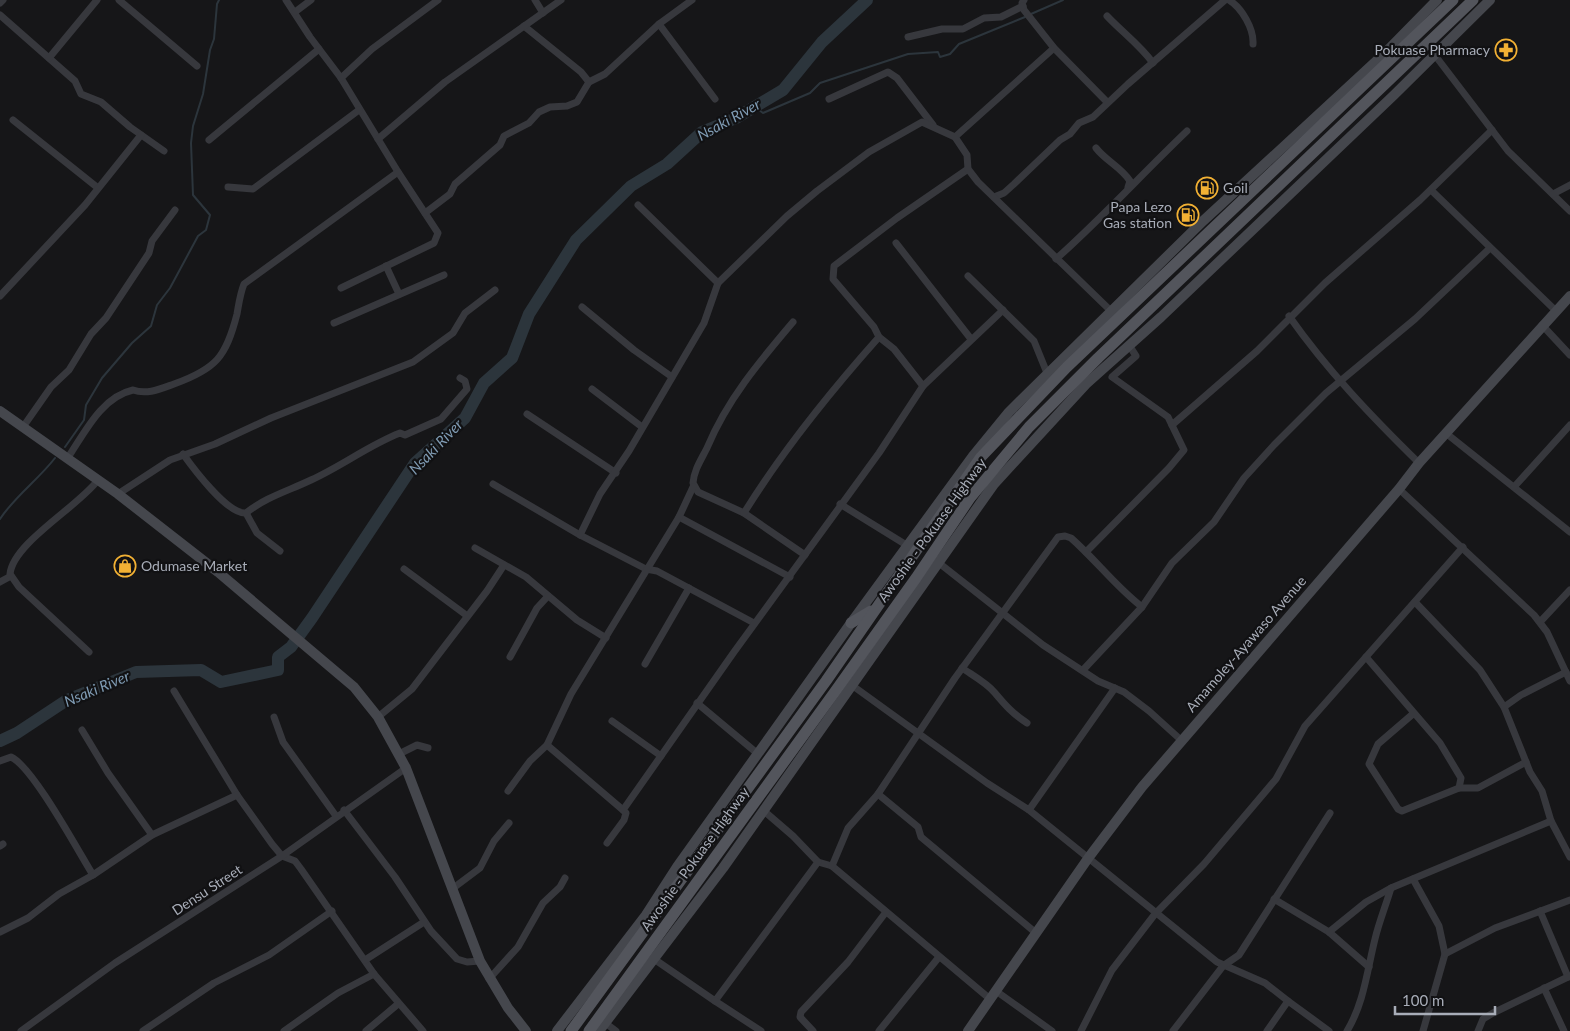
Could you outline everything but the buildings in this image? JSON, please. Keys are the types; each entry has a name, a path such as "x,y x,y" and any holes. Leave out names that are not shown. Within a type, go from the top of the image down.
{"main road":[{"name":"Awoshie - Pokuase Highway","path":"571,1031 826,681 874,609 981,458 1067,367 1454,0"},
{"name":"Awoshie - Pokuase Highway","path":"588,1031 649,957 916,578 970,498 1029,427 1098,358 1473,0"},
{"path":"1348,99 1357,112"},
{"path":"1092,344 1098,358"},
{"path":"851,623 874,609"},
{"path":"643,973 649,957"}],"street":[{"path":"0,4 3,0"},
{"path":"49,58 97,0"},
{"path":"119,0 197,66"},
{"path":"286,0 301,24 341,78 359,110 438,233 434,243 341,288"},
{"path":"295,12 311,0"},
{"path":"341,78 372,49 438,0"},
{"path":"535,0 542,13"},
{"path":"378,139 445,82 561,0"},
{"path":"424,213 450,194 455,184 500,145 504,136 529,123 539,112 550,107 567,106 577,102 589,82 605,74 659,24 692,0"},
{"path":"994,198 1004,193 1060,140 1070,134 1079,123 1093,117 1106,102 1225,0"},
{"path":"1229,0 1241,11 1253,36 1253,44"},
{"path":"557,1031 646,915 677,867 851,623 974,456 1009,412 1204,221 1384,54 1437,0"},
{"path":"761,1031 649,957 764,811 795,763 853,686 994,484 1086,384 1161,317 1490,0"},
{"path":"908,37 942,29 963,29 984,18 1001,17 1023,2 1054,48 1106,102"},
{"path":"0,15 75,81 81,94 102,102 141,135 164,151"},
{"path":"1107,16 1125,35 1144,50 1153,62"},
{"path":"659,24 715,99"},
{"path":"524,26 581,72 589,82"},
{"path":"955,138 1054,48"},
{"path":"208,140 319,49"},
{"path":"1434,54 1508,151 1570,212"},
{"path":"829,99 888,72 897,78 934,126"},
{"path":"228,187 253,189 359,110"},
{"path":"14,120 98,188"},
{"path":"580,535 600,494 616,473 704,323 718,283 786,216 869,152 922,122 934,126 955,138 967,155 968,169 994,198 1112,312"},
{"path":"1172,425 1256,351 1290,316 1431,190 1492,130"},
{"path":"1056,259 1094,225 1128,187 1187,131"},
{"path":"0,296 85,206 141,135"},
{"path":"1096,148 1106,160 1118,167 1127,177 1130,181 1128,187"},
{"path":"922,386 894,350 879,337 874,327 833,279 834,266 897,218 968,169"},
{"path":"67,459 106,404 115,396 133,390 140,392 159,390 210,368 221,357 232,331 240,292 244,284 398,172"},
{"path":"1553,194 1570,185"},
{"path":"1431,190 1555,310"},
{"path":"638,205 718,283"},
{"path":"24,427 51,387 69,370 91,334 106,318 149,253 152,241 175,210"},
{"path":"896,243 971,339"},
{"path":"1083,670 1142,606 1172,563 1214,522 1244,478 1310,409 1415,319 1490,248"},
{"path":"386,266 399,294"},
{"path":"334,323 444,275"},
{"path":"968,276 1034,341 1047,373"},
{"path":"118,494 156,467 183,454 215,444 271,418 413,362 453,333 465,313 495,290"},
{"name":"Amamoley-Ayawaso Avenue","path":"968,1031 1089,857 1142,787 1399,489 1419,462 1555,310 1570,296"},
{"path":"582,307 634,350 672,377"},
{"path":"623,810 754,623 790,577 878,453 922,386 1003,310"},
{"path":"1290,316 1307,342 1365,409 1419,462"},
{"path":"508,791 530,761 547,745 570,694 679,517 693,486 694,473 710,437 733,397 793,322"},
{"path":"1542,325 1570,355"},
{"path":"744,513 778,461 879,337"},
{"path":"1086,552 1169,468 1184,450 1168,417 1112,377 1136,356 1129,345"},
{"path":"183,454 199,476 236,512 246,513 261,502 311,480 385,439 400,433 405,435 441,419 466,389 465,381 460,378"},
{"path":"592,388 642,426"},
{"path":"0,411 118,494 218,572 307,645 354,687 378,717 399,754 480,961 489,979 526,1031"},
{"path":"527,414 616,473"},
{"path":"1514,487 1570,425"},
{"path":"1446,434 1570,531"},
{"path":"89,652 19,587 11,576 10,567 18,556 44,530 90,492 98,480"},
{"path":"493,484 580,535 646,569 657,571 754,623"},
{"path":"693,486 698,492 744,513 805,555"},
{"path":"1399,489 1514,593 1540,622 1570,681"},
{"path":"840,504 908,546"},
{"path":"246,513 257,533 280,551"},
{"path":"679,517 790,577"},
{"path":"832,866 848,828 860,818 878,794 962,668 1058,538 1065,536 1071,538 1116,586 1142,606"},
{"path":"1081,1031 1112,970 1155,914 1204,864 1276,779 1306,726 1463,547"},
{"path":"475,548 526,578 586,627 606,638"},
{"path":"940,563 1002,614 1083,670 1124,692 1149,711 1181,740"},
{"path":"378,717 412,689 466,615 487,591 504,565"},
{"path":"404,569 466,615"},
{"path":"0,582 11,576"},
{"path":"645,664 689,588"},
{"path":"1540,622 1570,590"},
{"path":"510,657 537,608 548,596"},
{"path":"1415,602 1480,670 1504,707 1526,762 1542,791 1551,821 1570,857"},
{"path":"1366,657 1440,743 1461,778 1458,788"},
{"path":"962,668 994,692 999,701 1027,723"},
{"path":"1504,707 1521,695 1566,672"},
{"path":"853,686 987,783 1029,810 1089,857 1106,874 1155,914 1223,966 1265,983 1329,1031"},
{"path":"1029,810 1115,688"},
{"path":"174,691 237,795 282,856 295,861 332,910 374,974 423,1031"},
{"path":"697,703 758,754"},
{"path":"1414,713 1378,744 1369,764 1398,809 1402,811 1458,788 1478,788 1526,762"},
{"path":"274,718 283,742 336,816"},
{"path":"612,721 661,756"},
{"path":"82,730 108,773 152,835"},
{"path":"399,754 417,745 428,748"},
{"path":"547,745 626,813 624,820 607,843"},
{"path":"0,762 11,757 22,766 45,794 93,875"},
{"name":"Densu Street","path":"27,1030 116,963 282,856 344,810 406,768"},
{"path":"878,794 918,827 921,837 1036,933"},
{"path":"0,932 28,918 58,894 93,875 152,835 237,795"},
{"path":"344,810 395,877 424,922 457,959 467,962 480,961"},
{"path":"764,811 793,836 818,862 832,866 939,957 993,995 1052,1031"},
{"path":"1173,1031 1223,966 1238,955 1330,813"},
{"path":"1328,932 1366,902 1391,888 1551,821"},
{"path":"452,889 480,868 494,841 510,823"},
{"path":"715,1001 818,862"},
{"path":"489,979 518,946 543,903 560,887 565,878"},
{"path":"1413,879 1439,926 1445,954 1423,1031"},
{"path":"1347,1031 1356,1015 1365,987 1391,888"},
{"path":"1274,899 1328,932 1369,967"},
{"path":"1445,954 1495,928 1570,900"},
{"path":"143,1031 214,983 269,955 332,910"},
{"path":"1478,1031 1484,1019 1493,1013 1569,977 1540,910"},
{"path":"813,1031 800,1016 801,1012 848,962 886,912"},
{"path":"365,960 424,922"},
{"path":"879,1031 939,957"},
{"path":"616,1031 602,1027 643,973"},
{"path":"284,1031 338,993 374,974"},
{"path":"1544,988 1564,1031"},
{"path":"1267,1031 1288,1001"},
{"path":"366,1031 398,1004"}],"waterway":[{"path":"65,447 84,420 86,405 102,378 132,343 151,326 157,305 170,288 198,236 206,230 210,215 193,195 191,143 193,126 203,94 210,50 214,39 219,0"},
{"name":"Nsaki River","path":"0,741 17,733 67,700 136,672 201,670 221,682 278,670 278,657 291,647 312,618 415,463 465,418 484,383 512,358 529,314 576,240 631,186 667,164 702,132 736,118 783,90 822,42 867,0"},
{"path":"1031,14 1063,0"},
{"path":"755,107 763,113 810,93 820,83 908,54 938,52 940,57 950,54 959,44 1025,17"},
{"path":"0,519 55,458"}],"place":[{"name":"Pokuase Pharmacy","path":"1506,50"},
{"name":"Goil","path":"1207,188"},
{"name":"Papa Lezo Gas station","path":"1188,215"},
{"name":"Odumase Market","path":"125,566"}]}
